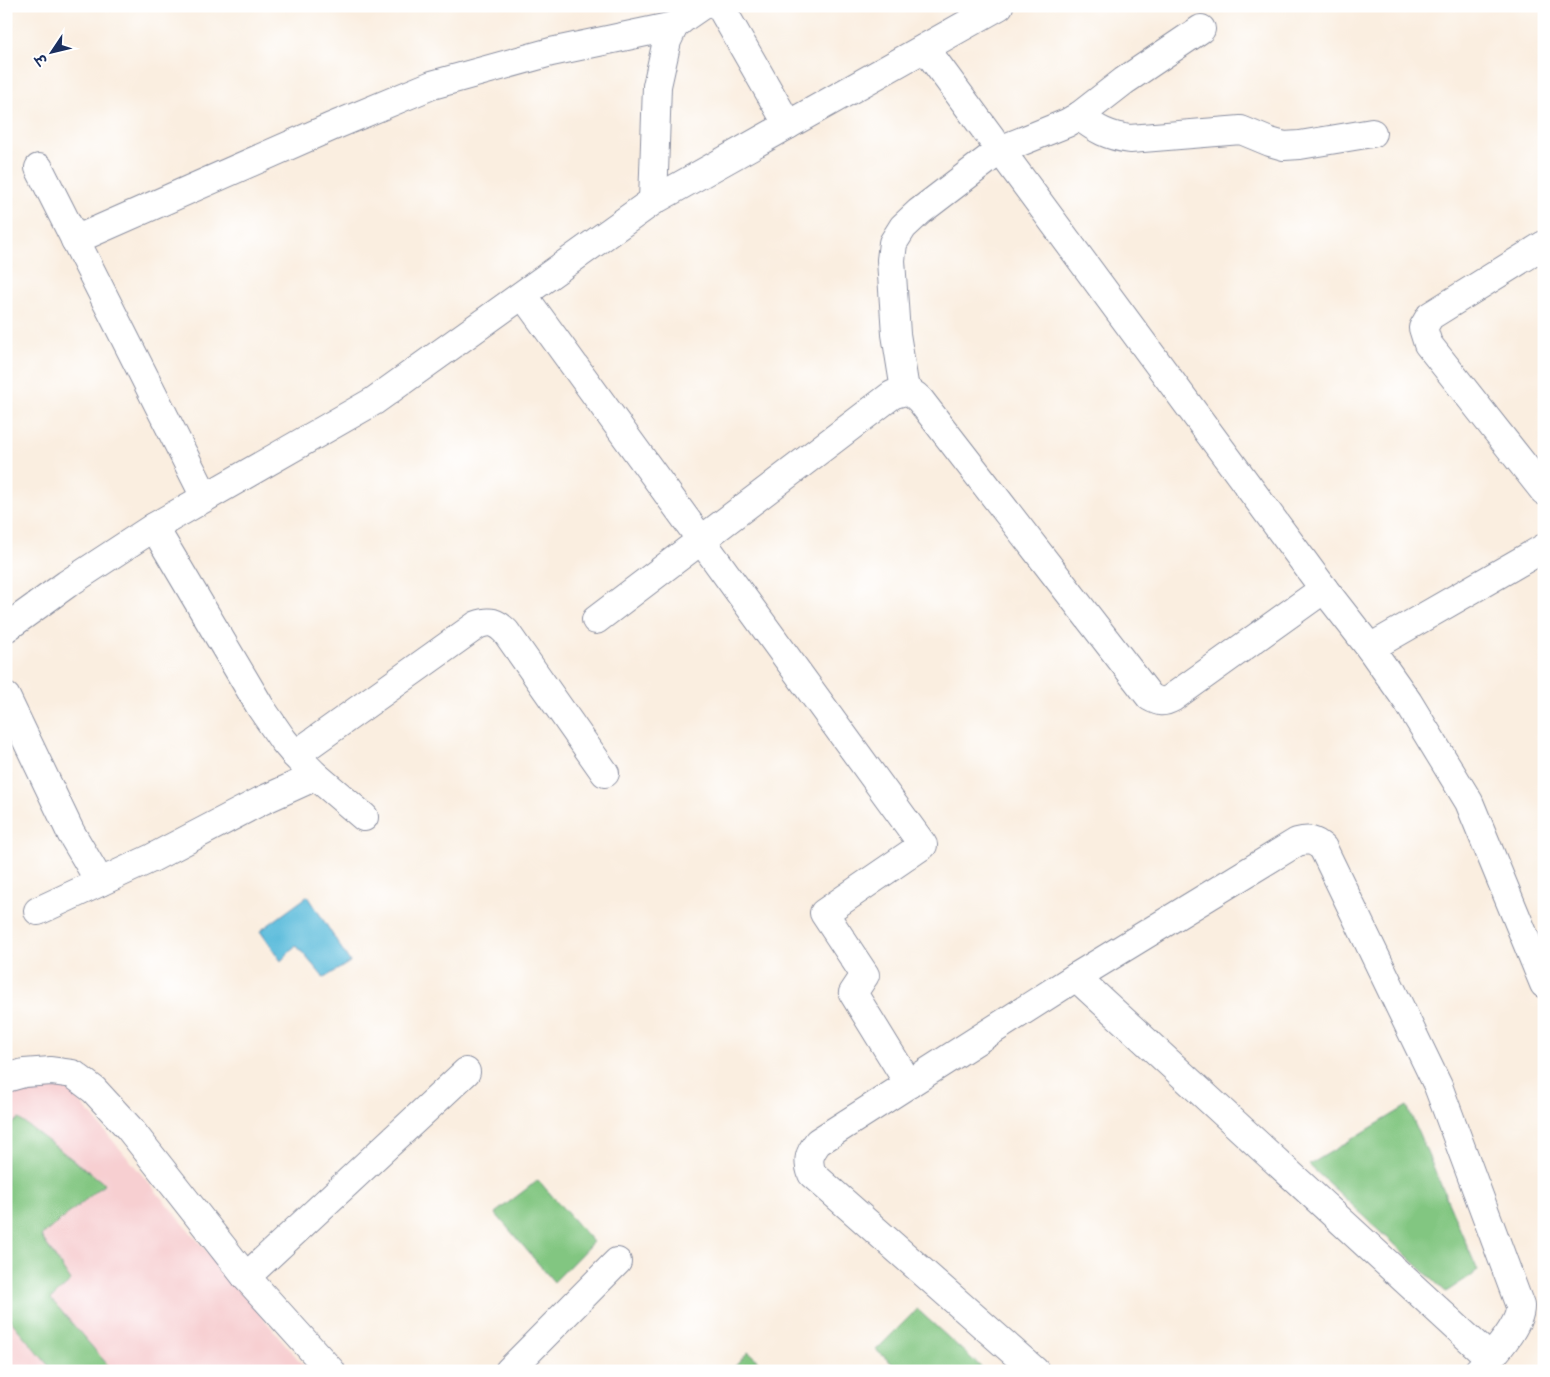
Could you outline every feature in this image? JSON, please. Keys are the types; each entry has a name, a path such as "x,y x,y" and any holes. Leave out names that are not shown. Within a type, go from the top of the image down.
{"street":[{"path":"653,201 658,86 667,41 674,26 701,6"},
{"path":"720,6 788,125"},
{"path":"6,628 67,584 154,527 374,401 653,201 999,6"},
{"path":"76,240 331,127 432,85 551,52 674,26"},
{"path":"905,390 896,334 891,276 893,243 903,227 919,212 1000,150 1054,130 1079,116 1124,81 1201,29"},
{"path":"925,48 1324,589 1370,648 1408,702 1469,802 1544,984"},
{"path":"1079,116 1095,128 1114,137 1130,139 1241,130 1284,146 1372,133"},
{"path":"39,168 205,498"},
{"path":"1544,245 1430,316 1423,328 1428,344 1544,491"},
{"path":"522,295 923,845 824,913 865,975 853,993 909,1084"},
{"path":"596,620 700,539 892,395 905,390 914,393 920,400 1150,697 1158,702 1165,702 1172,698 1324,589"},
{"path":"154,527 261,708 295,754 316,776 364,816"},
{"path":"1370,648 1544,548"},
{"path":"295,754 477,626 488,621 497,623 506,632 605,773"},
{"path":"6,697 71,833 100,882"},
{"path":"38,910 202,833 261,801 316,776"},
{"path":"1032,1370 812,1174 808,1164 810,1152 818,1142 1076,977 1297,842 1311,840 1323,848 1438,1086 1520,1306 1518,1319 1484,1364 1076,977"},
{"path":"6,1078 24,1073 51,1071 73,1074 94,1090 129,1128 246,1277 331,1371"},
{"path":"246,1277 466,1072"},
{"path":"509,1371 617,1262"}],"shaded area":[{"path":"47,1080 65,1084 308,1371 6,1371 6,1093"}],"green space":[{"path":"1407,1106 1478,1271 1446,1292 1309,1165"},
{"path":"19,1119 105,1184 41,1236 71,1281 51,1299 113,1371 53,1371 6,1315 6,1128"},
{"path":"538,1180 593,1242 554,1282 495,1213"},
{"path":"917,1309 984,1370 901,1371 876,1350"},
{"path":"748,1352 771,1371 731,1371"}],"water":[{"path":"308,896 350,962 324,978 296,945 281,961 260,931"}]}
